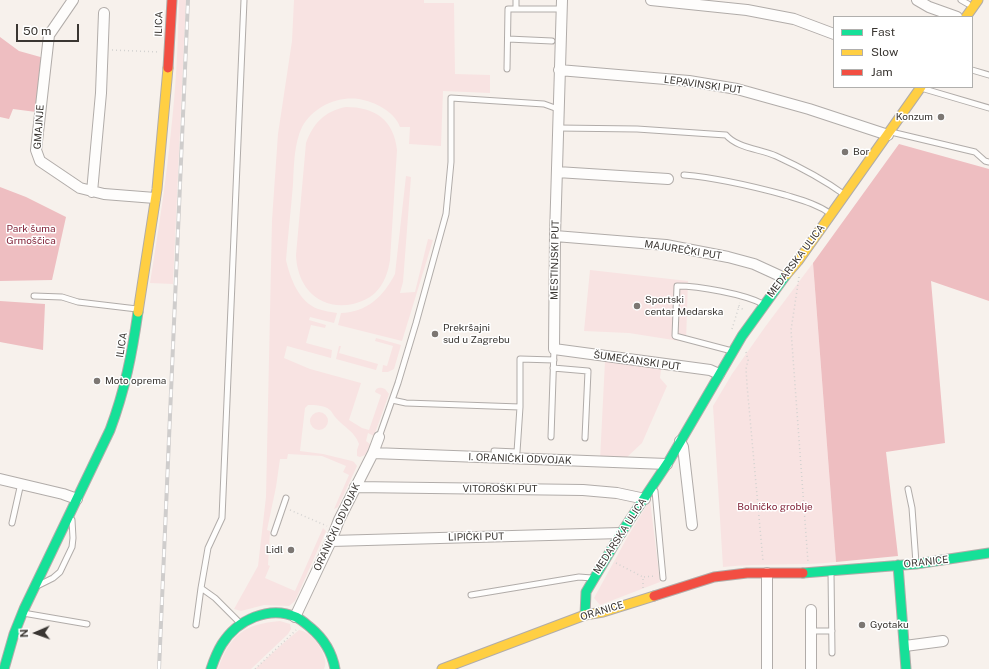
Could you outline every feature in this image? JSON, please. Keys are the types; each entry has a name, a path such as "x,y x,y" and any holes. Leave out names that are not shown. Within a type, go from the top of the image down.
{"main road":[{"name":"ILICA","path":"4,669 22,613 104,443 120,404 131,360 155,198 168,84 172,0"},
{"path":"967,16 978,0"},
{"name":"MEDARSKA ULICA","path":"585,615 586,592 593,579 621,533 652,489 738,342 783,278 798,261 832,215 920,88"},
{"name":"ORANICE","path":"442,669 585,615 603,612 714,577 765,570 798,573 916,564 989,553"},
{"path":"898,565 906,669"},
{"path":"211,669 219,647 241,624 249,618 259,615 283,614 295,616 322,636 331,651 335,669"}],"street":[{"name":"GMAJNJE","path":"73,0 49,35 36,150 40,161 73,184 92,192 155,198"},
{"path":"651,0 760,13 794,19 833,34"},
{"path":"917,0 929,7 954,16"},
{"name":"MESTINJSKI PUT","path":"554,350 555,236 562,5"},
{"path":"92,192 101,93 104,13"},
{"name":"LEPAVINSKI PUT","path":"559,70 689,81 737,89 809,109 889,134"},
{"path":"557,172 668,179"},
{"name":"MAJUREČKI PUT","path":"555,236 666,245 728,257 754,264 778,274 783,278"},
{"name":"ŠUMEĆANSKI PUT","path":"554,350 710,370 719,374"},
{"name":"ORANIČKI ODVOJAK","path":"295,616 331,541 339,520 373,453 379,437"},
{"path":"680,441 683,447 692,525"},
{"name":"I. ORANIČKI ODVOJAK","path":"373,453 667,464"},
{"path":"0,479 63,494 77,500"},
{"name":"VITOROŠKI PUT","path":"355,487 583,490 617,493 645,499"},
{"name":"LIPIČKI PUT","path":"331,541 621,533"},
{"path":"765,570 767,669"},
{"path":"811,610 811,669"},
{"path":"905,646 943,642"}],"lane":[{"path":"196,625 208,548 222,518 244,0"},
{"path":"516,0 516,9"},
{"path":"960,0 968,4"},
{"path":"508,70 508,9 562,5"},
{"path":"508,39 552,41"},
{"path":"973,70 989,74"},
{"path":"924,88 989,108"},
{"path":"379,437 421,308 446,214 451,162 452,98 544,104 555,108"},
{"path":"558,128 637,130 726,135 731,141 774,155 820,178 846,195"},
{"path":"889,134 975,152 985,161 989,162"},
{"path":"684,175 707,177 767,190 813,204 832,215"},
{"path":"733,351 675,336 677,286 709,289 744,297 764,304"},
{"path":"34,296 62,298 78,302 138,309"},
{"path":"551,437 554,350"},
{"path":"494,451 517,452 520,407 520,359 554,360"},
{"path":"553,368 588,371 585,438"},
{"path":"392,400 406,403 520,407"},
{"path":"12,522 21,483"},
{"path":"652,489 655,491 663,577"},
{"path":"908,489 912,508 916,564"},
{"path":"274,533 286,498"},
{"path":"34,587 53,578 60,572 72,547 73,538 71,512"},
{"path":"830,571 832,653"},
{"path":"470,595 579,577 593,579"},
{"path":"201,588 215,598 241,624"},
{"path":"22,613 87,624"},
{"path":"811,631 832,631"}],"path":[{"path":"102,49 161,52"},
{"path":"798,261 800,263 791,330 809,568"},
{"path":"732,328 740,303 734,302"},
{"path":"738,307 745,310"},
{"path":"738,342 745,349 748,360 746,369 747,386 765,570"},
{"path":"290,510 327,526"},
{"path":"614,561 643,577 663,577"},
{"path":"643,577 643,594"},
{"path":"255,669 299,627"}],"green space":[{"path":"179,0 186,0 173,284 150,283 173,115"},
{"path":"294,0 424,0 424,3 454,3 455,74 490,75 490,93 443,91 441,146 409,144 410,127 400,127 389,112 371,102 359,99 342,99 326,104 312,114 302,127 297,140 295,155 286,260 296,289 306,301 311,306 318,309 337,313 334,323 310,317 309,320 326,325 325,328 311,325 306,343 332,350 331,358 287,346 284,358 310,369 361,383 349,420 362,428 369,430 381,395 375,392 376,389 385,389 389,394 374,436 368,433 366,441 371,445 365,455 360,457 357,456 359,444 357,440 330,410 316,405 308,405 305,408 300,451 323,454 352,461 357,466 338,507 334,509 349,475 343,472 346,466 322,456 288,454 287,459 280,459 267,530 270,531 268,565 270,566 265,578 295,591 323,528 326,531 295,601 289,606 264,605 241,611 234,609 258,566 266,497 272,220 278,134 292,41"},
{"path":"0,37 19,51 44,58 36,112 13,109 9,119 0,117"},
{"path":"346,107 366,110 381,117 392,131 397,150 390,260 387,274 381,286 370,297 353,304 341,305 330,304 320,300 312,294 301,277 297,267 296,255 306,143 312,130 320,119 331,112"},
{"path":"899,144 989,169 989,301 931,281 945,443 886,452 898,556 836,562 813,263"},
{"path":"406,176 411,177 403,282 400,293 415,292 428,239 433,240 402,341 338,325 341,313 359,310 373,302 385,290 395,274"},
{"name":"Park šuma Grmoščica","path":"0,187 26,197 66,217 52,280 0,281"},
{"name":"Bolničko groblje","path":"813,263 836,562 723,567 713,406 732,374"},
{"name":"Sportski centar Medarska","path":"590,270 688,281 686,342 629,333 584,331"},
{"path":"0,301 45,304 43,350 0,342"},
{"path":"376,338 401,345 394,369 388,372 382,372 383,365 387,366 393,346 375,341"},
{"path":"339,346 341,346 339,353 378,364 376,370 336,359"},
{"path":"605,361 661,369 660,378 667,386 642,443 624,460 600,460"},
{"path":"319,412 325,415 328,421 325,427 319,430 313,427 310,421 313,415"},
{"path":"650,500 660,582 600,605 594,598 628,536"},
{"path":"280,621 290,624 291,629 288,634 251,669 218,669 228,648 240,633 257,625"},
{"path":"299,630 308,634 316,641 324,655 324,669 255,669 288,639"}],"railway":[{"path":"159,669 188,0"}],"traffic: fast":[{"path":"585,615 586,592 621,533 669,461 742,336 786,275"},
{"path":"4,669 14,634 24,609 110,430 120,401 127,372 138,312"},
{"path":"803,573 916,564 989,553"},
{"path":"898,565 906,669"},
{"path":"211,669 216,656 228,635 236,628 254,617 275,613 296,617 316,632 330,651 335,669"}],"traffic: slow":[{"path":"967,16 978,0"},
{"path":"138,312 157,189 168,68"},
{"path":"786,275 798,261 920,88"},
{"path":"442,669 585,615 603,612 654,596"}],"traffic: jam":[{"path":"168,68 172,0"},
{"path":"654,596 714,577 747,573 803,573"}],"place":[{"name":"Konzum","path":"941,117"},
{"name":"Bor","path":"845,152"},
{"name":"Sportski centar Medarska","path":"637,306"},
{"name":"Prekršajni sud u Zagrebu","path":"435,334"},
{"name":"Moto oprema","path":"97,381"},
{"name":"Lidl","path":"291,550"},
{"name":"Gyotaku","path":"862,625"}]}
